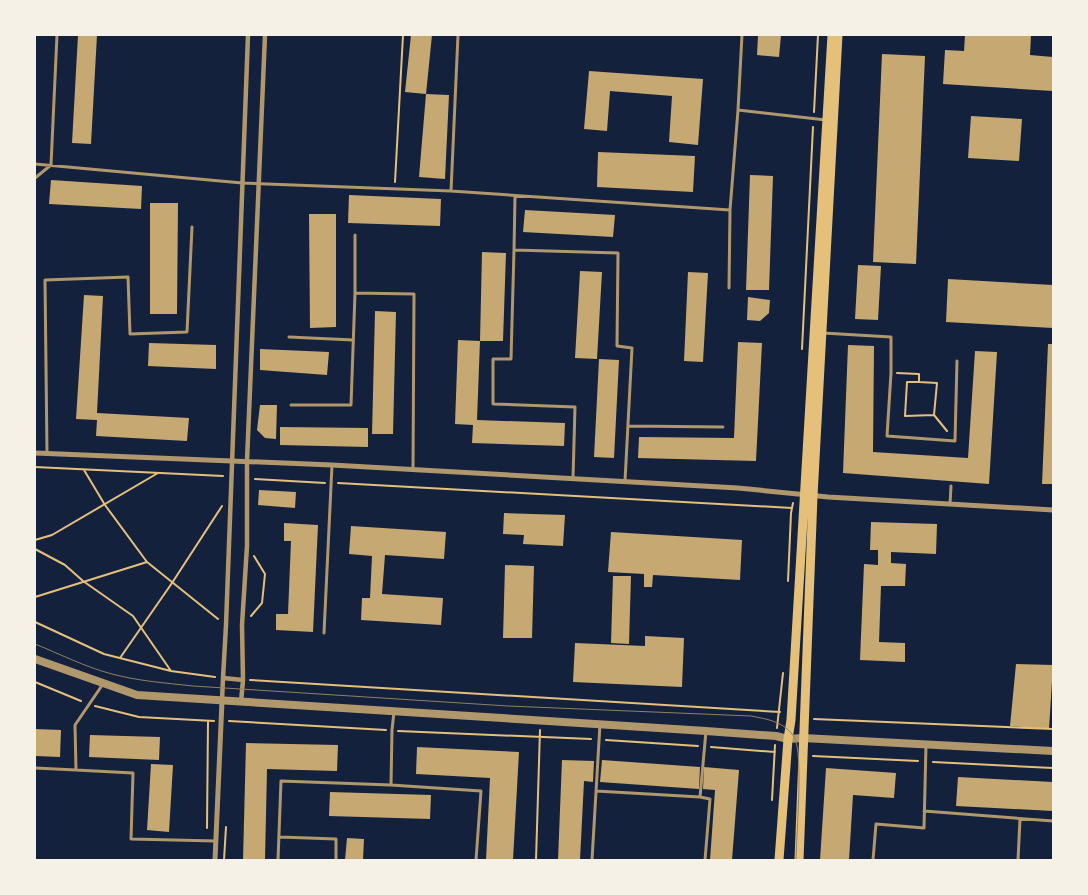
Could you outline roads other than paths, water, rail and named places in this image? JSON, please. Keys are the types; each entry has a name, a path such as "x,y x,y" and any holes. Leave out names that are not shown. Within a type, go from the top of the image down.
{"main road":[{"path":"799,860 809,496 832,35"},
{"path":"779,860 822,332 838,35"}],"street":[{"path":"215,860 232,491 248,35"},
{"path":"242,702 242,625 247,546 247,461 265,35"},
{"path":"35,453 413,469 795,493 809,496 1053,510"},
{"path":"35,659 137,695 706,730 776,736 788,739 803,738 1053,751"},
{"path":"223,678 243,680"}],"lane":[{"path":"52,165 57,35"},
{"path":"451,191 458,35"},
{"path":"729,288 730,210 742,35"},
{"path":"738,110 827,120"},
{"path":"35,164 242,183 451,191 730,210"},
{"path":"35,178 52,165"},
{"path":"515,196 511,359 493,359 493,404 575,407 573,479"},
{"path":"48,454 45,280 128,277 130,334 187,332 192,226"},
{"path":"291,405 350,405 355,293 355,235"},
{"path":"514,250 618,253 617,346 632,348 625,482"},
{"path":"355,293 414,294 413,469"},
{"path":"822,332 891,337 887,436 955,441 958,361"},
{"path":"289,337 353,340"},
{"path":"628,426 723,428"},
{"path":"324,633 332,465"},
{"path":"950,504 951,486"},
{"path":"76,770 76,725 104,683"},
{"path":"391,785 394,711"},
{"path":"592,860 600,724"},
{"path":"700,797 706,730"},
{"path":"873,860 876,824 924,828 926,744"},
{"path":"35,768 133,773 131,839 216,841"},
{"path":"278,860 281,781 481,791 476,860"},
{"path":"596,791 710,798 705,860"},
{"path":"924,811 1053,822"},
{"path":"1018,860 1020,819"},
{"path":"280,837 336,840 336,860"}],"tram line":[{"path":"35,644 82,664 112,674 142,680 193,686 508,706 751,716 769,720 786,728 794,737 797,746 799,796 796,860"}]}
